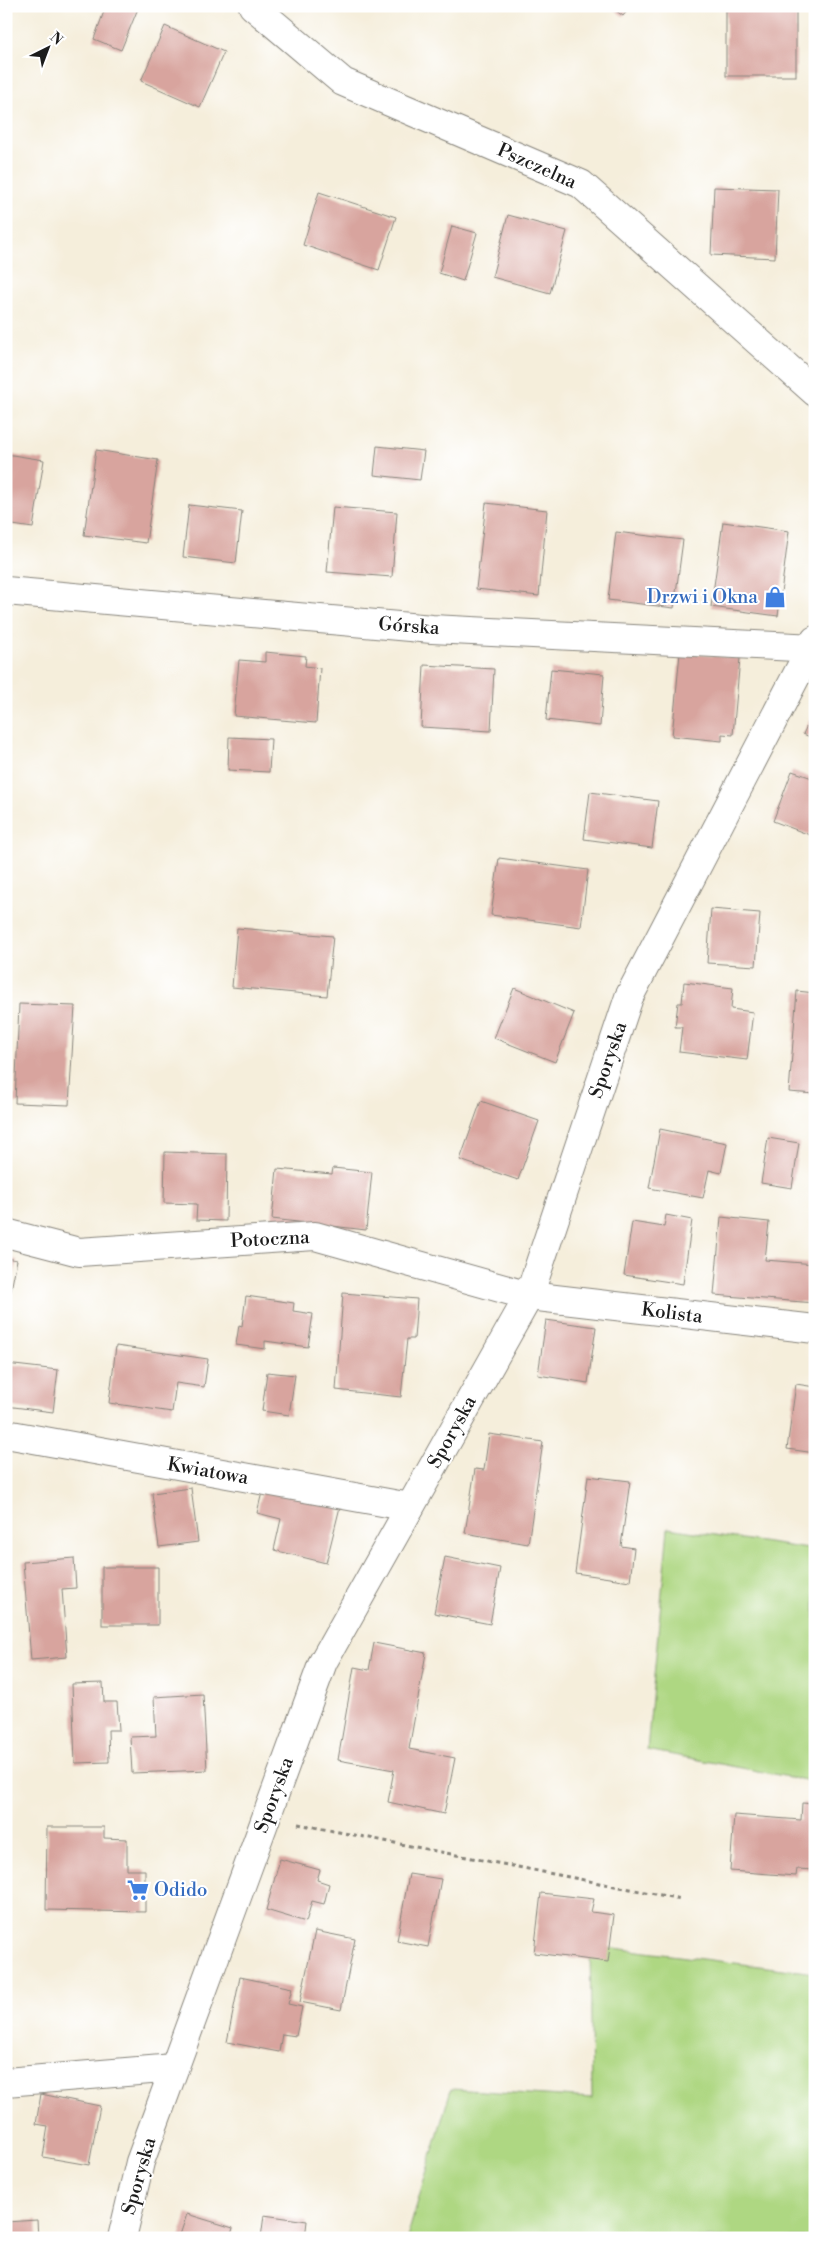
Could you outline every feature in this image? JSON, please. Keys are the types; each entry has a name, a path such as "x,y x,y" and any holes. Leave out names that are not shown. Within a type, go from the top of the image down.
{"street":[{"name":"Pszczelna","path":"253,6 343,82 581,184 815,392"},
{"name":"Górska","path":"6,591 432,629 814,645"},
{"name":"Sporyska","path":"122,2238 140,2162 323,1662 529,1296 629,998 814,645"},
{"name":"Potoczna","path":"6,1233 79,1252 315,1236 529,1296"},
{"name":"Kolista","path":"529,1296 815,1330"},
{"name":"Kwiatowa","path":"6,1434 410,1507"},
{"path":"6,2082 174,2068"}],"path":[{"path":"266,1818 681,1899"}],"green space":[{"path":"668,1528 815,1550 815,1782 647,1750"},
{"path":"590,1945 815,1973 815,2238 407,2238 451,2089 592,2098"}],"building":[{"path":"106,6 139,6 121,50 94,39"},
{"path":"610,6 631,6 623,16"},
{"path":"726,6 796,6 796,76 726,76"},
{"path":"165,26 224,52 200,107 141,81"},
{"path":"714,187 778,189 775,258 711,255"},
{"path":"319,192 396,217 379,270 303,245"},
{"path":"508,215 567,231 550,293 492,277"},
{"path":"452,226 477,233 463,281 439,273"},
{"path":"377,446 424,451 420,480 374,475"},
{"path":"96,450 158,460 146,543 84,535"},
{"path":"6,454 44,460 33,528 6,524"},
{"path":"486,503 547,510 539,596 476,589"},
{"path":"189,505 242,511 236,563 183,557"},
{"path":"333,507 397,512 392,577 327,572"},
{"path":"723,522 789,531 778,616 711,607"},
{"path":"616,532 683,540 674,608 608,600"},
{"path":"265,652 306,656 305,666 320,668 316,723 234,716 239,660 265,662"},
{"path":"680,653 740,658 733,735 722,734 722,741 672,736"},
{"path":"424,665 494,669 491,731 421,727"},
{"path":"551,669 604,674 600,726 546,720"},
{"path":"815,709 815,739 803,734"},
{"path":"229,737 271,739 269,772 228,770"},
{"path":"792,771 815,779 815,837 773,821"},
{"path":"590,792 658,801 652,848 584,839"},
{"path":"499,858 588,870 581,927 491,915"},
{"path":"711,909 760,913 756,966 707,963"},
{"path":"237,928 333,936 327,996 232,987"},
{"path":"684,982 733,988 731,1009 753,1012 747,1060 679,1052 682,1027 675,1027 678,1003 682,1003"},
{"path":"514,988 574,1013 555,1062 494,1038"},
{"path":"797,991 815,993 815,1094 789,1092"},
{"path":"19,1004 75,1006 69,1105 15,1103"},
{"path":"481,1101 539,1121 518,1180 460,1160"},
{"path":"660,1129 727,1143 721,1173 709,1170 703,1198 649,1188"},
{"path":"768,1138 799,1143 792,1188 761,1183"},
{"path":"165,1152 227,1154 226,1221 196,1220 197,1204 164,1203"},
{"path":"333,1168 372,1172 366,1230 272,1219 277,1169 332,1174"},
{"path":"666,1215 692,1220 683,1284 624,1275 632,1222 664,1227"},
{"path":"721,1217 769,1222 765,1260 815,1264 815,1303 714,1295"},
{"path":"6,1258 17,1260 7,1310 6,1310"},
{"path":"343,1293 417,1299 414,1339 407,1339 401,1397 336,1390"},
{"path":"246,1296 294,1303 293,1311 313,1314 308,1347 265,1341 265,1349 236,1345 239,1325 242,1326"},
{"path":"546,1320 596,1327 588,1383 538,1375"},
{"path":"116,1346 208,1359 204,1387 176,1383 172,1412 109,1403"},
{"path":"6,1364 58,1370 53,1412 6,1406"},
{"path":"267,1372 295,1375 289,1415 262,1411"},
{"path":"796,1384 815,1387 815,1453 787,1449"},
{"path":"489,1434 543,1442 528,1544 465,1533 475,1469 484,1470"},
{"path":"588,1476 630,1481 621,1546 634,1548 630,1581 575,1573"},
{"path":"191,1488 198,1542 159,1547 152,1493"},
{"path":"263,1488 340,1507 326,1563 274,1550 281,1519 257,1513"},
{"path":"445,1557 500,1568 490,1624 434,1613"},
{"path":"74,1558 76,1588 62,1589 67,1657 31,1660 23,1562"},
{"path":"102,1567 158,1567 158,1625 102,1625"},
{"path":"374,1643 426,1653 409,1749 455,1758 444,1814 388,1802 394,1770 338,1760 354,1667 369,1670"},
{"path":"103,1683 104,1702 117,1702 119,1730 108,1730 109,1762 75,1763 72,1684"},
{"path":"203,1694 207,1770 132,1773 130,1737 156,1736 154,1697"},
{"path":"802,1803 815,1804 815,1870 797,1869 796,1876 730,1871 734,1815 801,1820"},
{"path":"47,1827 104,1827 104,1838 127,1839 127,1870 145,1870 145,1912 46,1910"},
{"path":"280,1859 320,1870 317,1880 329,1884 324,1904 312,1901 306,1922 266,1910"},
{"path":"409,1874 441,1879 428,1947 397,1941"},
{"path":"541,1893 594,1899 591,1912 614,1915 608,1962 534,1953"},
{"path":"315,1931 355,1939 341,2010 300,2002"},
{"path":"240,1977 292,1988 288,2004 302,2007 296,2036 282,2034 279,2052 227,2042"},
{"path":"41,2094 100,2106 89,2165 43,2157 48,2126 36,2124"},
{"path":"187,2214 233,2228 230,2238 179,2238"},
{"path":"264,2215 307,2221 305,2238 261,2238"},
{"path":"37,2220 38,2238 6,2238 6,2222"}],"place":[{"name":"Drzwi i Okna","path":"775,597"},
{"name":"Odido","path":"138,1890"}]}
